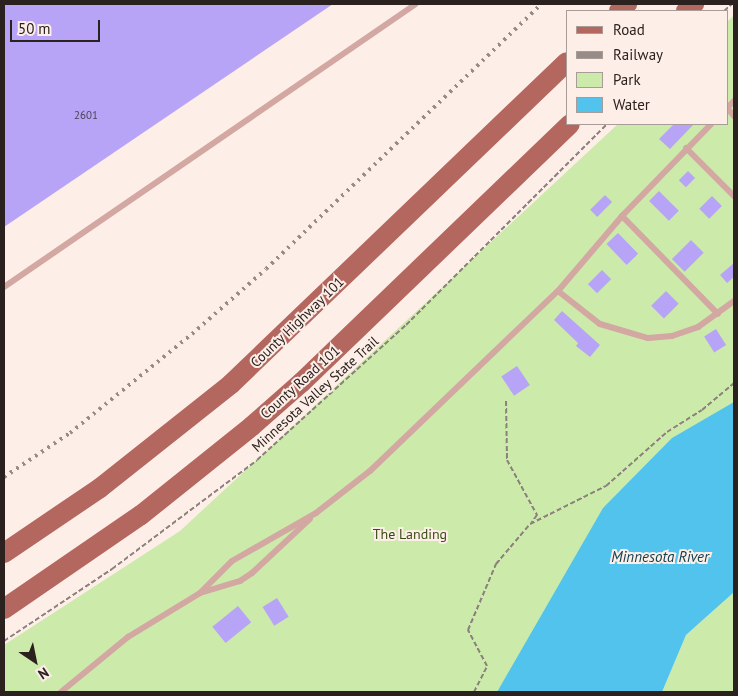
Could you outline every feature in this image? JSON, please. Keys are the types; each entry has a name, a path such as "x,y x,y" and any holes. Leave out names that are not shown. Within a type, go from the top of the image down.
{"main road":[{"name":"County Highway 101","path":"4,554 100,488 231,384 566,63"},
{"name":"County Road 101","path":"4,609 141,516 252,426 308,377 569,125"}],"lane":[{"path":"4,287 415,4"},
{"path":"200,593 240,581 252,573 316,513 370,471 558,291 622,216 710,125"},
{"path":"686,148 734,196"},
{"path":"622,216 718,314"},
{"path":"558,291 600,324 648,338 684,333 718,314 734,302"},
{"path":"61,692 128,637 200,593 232,560 316,513"}],"path":[{"name":"Minnesota Valley State Trail","path":"4,641 127,558 258,460 406,325 605,125"},
{"path":"530,524 606,486 667,432 702,410 734,383"},
{"path":"474,692 487,666 468,630 496,564 536,515 508,460 506,400"}],"green space":[{"name":"The Landing","path":"734,15 734,402 506,677 497,692 4,692 4,645 180,531 617,125 728,125 728,21"},
{"path":"734,577 734,692 662,692 686,635 715,609"}],"water":[{"name":"Minnesota River","path":"734,402 734,592 686,635 662,692 497,692 603,508 672,438"}],"building":[{"path":"4,4 333,4 4,227"},
{"path":"673,125 693,125 670,149 659,139"},
{"path":"688,171 695,178 686,187 679,180"},
{"path":"659,191 679,211 669,221 649,201"},
{"path":"605,195 612,202 597,217 590,210"},
{"path":"712,196 722,206 709,219 699,209"},
{"path":"618,233 638,254 627,265 606,244"},
{"path":"691,240 704,253 685,272 672,259"},
{"path":"734,263 734,277 727,283 720,275"},
{"path":"602,270 611,279 597,293 588,284"},
{"path":"666,291 679,304 664,319 651,306"},
{"path":"562,311 600,345 590,357 576,346 578,343 554,320"},
{"path":"716,329 726,345 714,353 704,336"},
{"path":"517,366 530,385 514,396 501,377"},
{"path":"277,598 289,617 274,626 263,607"},
{"path":"238,606 251,622 226,643 212,627"}],"railway":[{"path":"4,477 70,433 192,334 266,269 541,4"}]}
